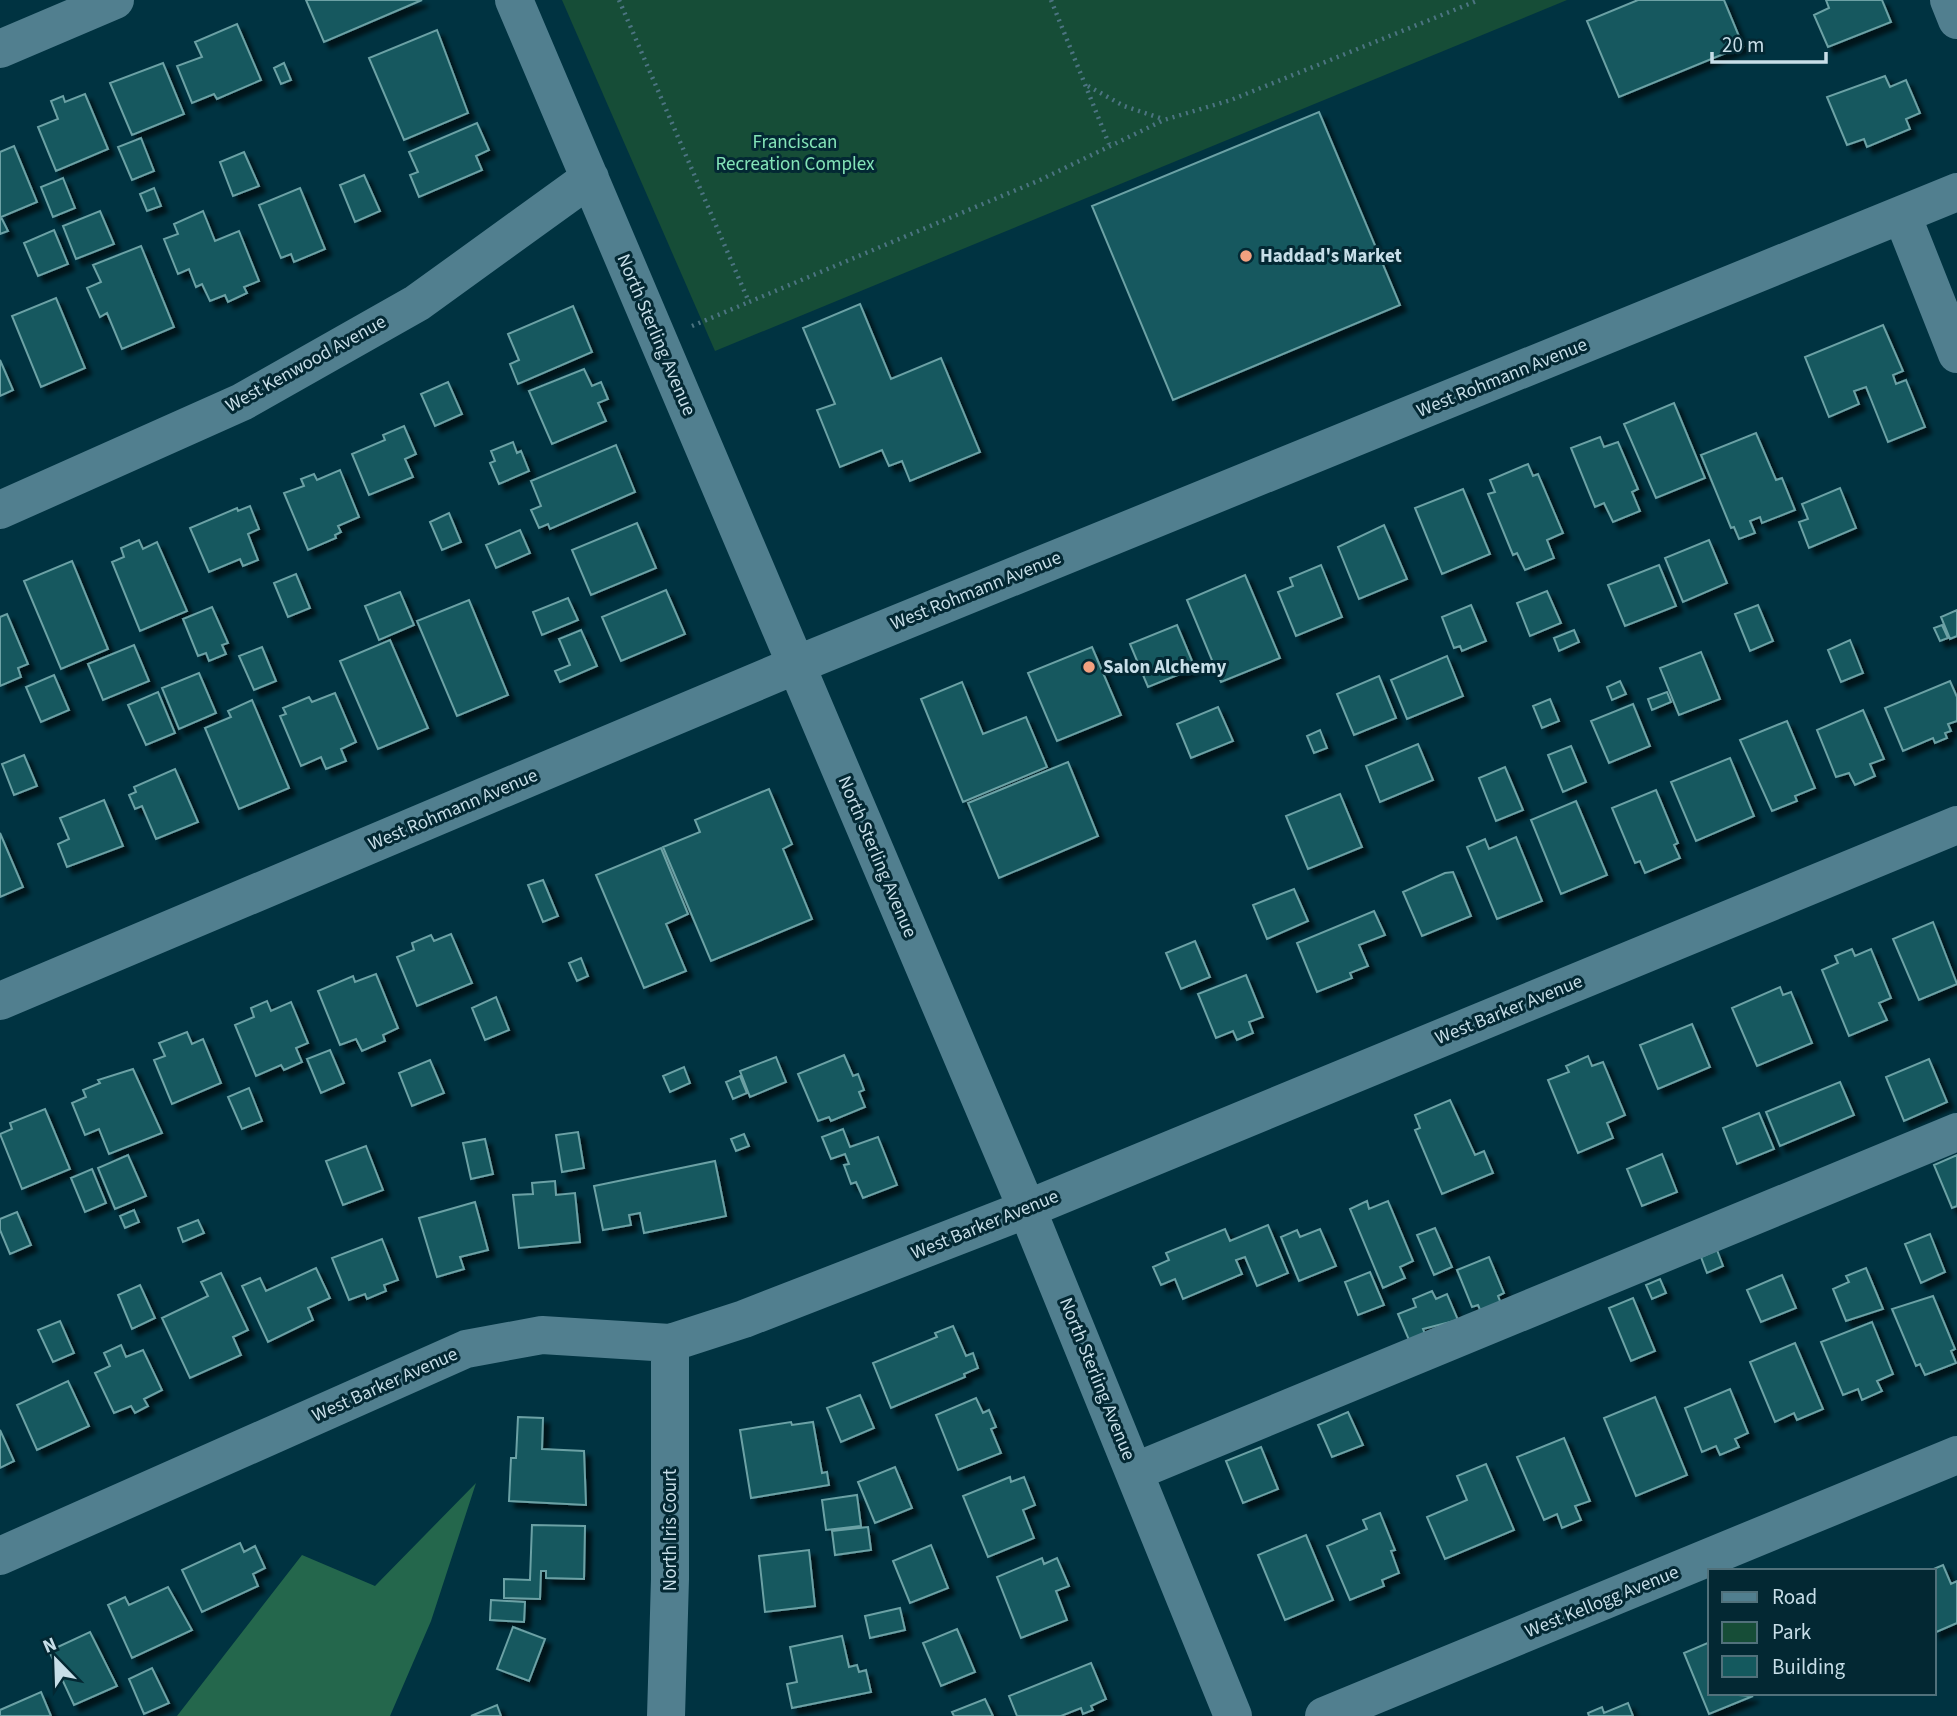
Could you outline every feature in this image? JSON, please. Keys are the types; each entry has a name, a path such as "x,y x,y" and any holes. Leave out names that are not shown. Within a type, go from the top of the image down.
{"street":[{"path":"0,49 115,0"},
{"name":"North Sterling Avenue","path":"514,0 1027,1209 1233,1716"},
{"path":"1949,0 1957,20"},
{"name":"West Kenwood Avenue","path":"0,510 254,395 417,303 590,178"},
{"name":"West Rohmann Avenue","path":"0,1001 796,665 1957,192"},
{"path":"1902,215 1957,354"},
{"name":"West Barker Avenue","path":"0,1556 467,1349 542,1335 670,1343 744,1320 1027,1209 1957,825"},
{"path":"1134,1472 1957,1132"},
{"name":"North Iris Court","path":"666,1716 670,1578 670,1343"},
{"name":"West Kellogg Avenue","path":"1324,1716 1957,1455"}],"path":[{"path":"620,0 749,302"},
{"path":"1051,0 1109,144"},
{"path":"683,330 1040,180 1109,144 1164,120 1231,100 1479,0"},
{"path":"1087,86 1124,106 1164,120"}],"green space":[{"name":"Franciscan Recreation Complex","path":"562,0 1567,0 715,351"},
{"path":"476,1483 431,1621 390,1716 177,1716 302,1555 375,1586"}],"building":[{"path":"306,0 422,0 324,42"},
{"path":"1638,0 1724,0 1743,46 1619,97 1587,21"},
{"path":"1826,0 1882,0 1891,22 1828,47 1814,15 1829,8"},
{"path":"237,24 261,80 217,99 214,94 192,103 177,66 202,57 195,42"},
{"path":"437,30 468,113 404,140 369,58"},
{"path":"163,63 184,114 132,135 110,83"},
{"path":"284,63 291,80 281,84 274,68"},
{"path":"1885,76 1890,87 1906,80 1920,113 1906,119 1910,129 1867,147 1864,139 1847,145 1827,97"},
{"path":"85,94 108,149 56,171 38,127 58,119 51,101 63,96 65,102"},
{"name":"Haddad's Market","path":"1319,112 1400,305 1173,400 1092,206"},
{"path":"477,123 489,150 476,156 482,170 419,197 410,175 418,172 409,152"},
{"path":"141,138 154,171 132,180 118,147"},
{"path":"14,146 37,202 1,217 8,231 0,234 0,152"},
{"path":"244,152 259,186 233,196 220,162"},
{"path":"364,175 380,211 355,222 340,185"},
{"path":"63,178 75,208 53,217 41,187"},
{"path":"154,188 161,206 147,211 140,194"},
{"path":"300,188 325,249 294,262 291,254 281,258 259,205"},
{"path":"100,211 114,244 76,259 63,226"},
{"path":"203,211 215,241 239,231 259,281 244,287 247,293 228,302 225,295 210,301 202,284 196,287 189,269 178,274 164,239 178,234 174,224"},
{"path":"54,230 68,264 38,276 24,243"},
{"path":"141,246 174,327 122,349 107,313 100,317 87,288 101,282 93,265"},
{"path":"56,298 85,368 41,387 12,316"},
{"path":"860,304 891,379 941,358 980,452 910,481 902,461 889,466 882,450 840,467 817,410 835,404 803,328"},
{"path":"573,306 592,352 518,384 510,364 519,360 508,334"},
{"path":"1883,325 1903,371 1893,375 1896,384 1906,380 1925,427 1888,442 1866,387 1854,391 1859,404 1829,417 1805,357"},
{"path":"0,360 13,390 0,396"},
{"path":"584,369 592,386 601,382 608,399 598,403 606,421 552,444 529,391"},
{"path":"448,382 462,414 435,426 421,394"},
{"path":"1674,403 1705,478 1656,498 1624,424"},
{"path":"404,426 416,454 405,459 413,477 369,495 352,454 385,440 383,435"},
{"path":"1756,433 1776,480 1782,478 1795,510 1762,523 1760,517 1750,521 1755,533 1739,539 1734,527 1731,528 1701,455"},
{"path":"1600,437 1604,447 1618,442 1638,489 1632,492 1640,511 1613,522 1604,503 1595,507 1571,448"},
{"path":"513,442 517,453 521,451 529,471 499,484 490,463 495,461 491,451"},
{"path":"616,445 635,492 550,529 548,524 539,528 531,510 541,506 531,481"},
{"path":"1528,464 1533,476 1538,474 1563,533 1547,540 1554,558 1525,570 1517,553 1513,555 1488,494 1495,492 1490,480"},
{"path":"340,470 359,517 338,526 341,532 335,535 336,538 308,550 284,493 304,486 301,479 314,474 317,480"},
{"path":"1840,488 1856,528 1809,548 1799,522 1808,519 1802,504"},
{"path":"1463,489 1490,554 1442,574 1415,508"},
{"path":"250,506 259,529 248,534 258,560 243,566 240,559 209,572 190,528 237,508 238,511"},
{"path":"449,513 461,542 442,550 430,522"},
{"path":"637,523 656,568 591,595 572,550"},
{"path":"1384,525 1407,579 1359,599 1338,547"},
{"path":"520,530 530,553 496,568 486,545"},
{"path":"139,540 143,549 157,542 187,611 140,631 112,562 124,557 121,548"},
{"path":"1709,540 1727,583 1683,602 1665,558"},
{"path":"72,561 108,649 61,669 24,581"},
{"path":"1321,565 1342,617 1296,636 1278,592 1293,586 1290,578"},
{"path":"1659,565 1676,606 1625,626 1608,585"},
{"path":"296,574 310,608 288,617 274,583"},
{"path":"1245,575 1280,658 1221,682 1187,600"},
{"path":"666,590 685,634 621,661 602,617"},
{"path":"1547,591 1561,623 1530,636 1517,603"},
{"path":"400,592 414,625 379,640 365,606"},
{"path":"568,598 578,620 542,635 533,612"},
{"path":"469,600 508,695 457,716 417,621"},
{"path":"1471,605 1486,641 1462,651 1460,646 1454,648 1442,617"},
{"path":"1758,605 1773,641 1750,651 1735,614"},
{"path":"212,607 228,643 222,645 226,654 209,661 206,653 198,656 183,619"},
{"path":"1957,610 1957,636 1950,639 1941,617"},
{"path":"7,614 28,664 18,668 21,677 0,686 0,617"},
{"path":"1177,625 1195,668 1148,687 1130,644"},
{"path":"1942,625 1948,638 1940,641 1934,628"},
{"path":"581,630 597,666 560,682 555,671 570,665 559,639"},
{"path":"1574,630 1579,642 1559,651 1554,638"},
{"path":"390,640 428,728 378,749 340,661"},
{"path":"1850,640 1863,673 1841,682 1828,650"},
{"path":"134,645 149,681 103,700 88,664"},
{"path":"262,647 276,681 254,690 239,656"},
{"path":"1092,647 1121,715 1057,741 1028,673"},
{"path":"1701,652 1720,699 1679,715 1660,668"},
{"path":"1447,656 1463,696 1407,719 1391,680"},
{"path":"199,673 216,713 179,729 162,688"},
{"path":"54,675 69,710 41,722 26,687"},
{"path":"1379,676 1396,718 1354,735 1337,694"},
{"path":"1620,681 1626,694 1612,700 1607,687"},
{"path":"1950,681 1957,697 1957,721 1948,724 1951,731 1945,733 1947,738 1935,743 1933,738 1903,751 1885,708"},
{"path":"962,682 983,734 1026,717 1047,767 963,802 921,699"},
{"path":"158,692 175,733 146,745 128,705"},
{"path":"1667,692 1671,702 1652,710 1648,699"},
{"path":"335,693 356,742 341,749 346,761 326,769 321,757 301,766 280,716 286,714 283,708 309,697 312,702"},
{"path":"1550,699 1559,721 1542,728 1533,706"},
{"path":"252,700 289,788 239,809 205,728 231,717 228,711"},
{"path":"1633,704 1650,746 1609,763 1591,721"},
{"path":"1218,707 1233,741 1191,758 1177,724"},
{"path":"1863,710 1884,759 1870,764 1875,776 1855,785 1849,773 1836,777 1817,730"},
{"path":"1787,721 1815,788 1795,796 1797,801 1772,811 1740,740"},
{"path":"1320,730 1327,748 1314,753 1307,736"},
{"path":"1418,744 1433,780 1380,802 1366,766"},
{"path":"1571,746 1586,782 1563,792 1548,755"},
{"path":"24,755 37,786 14,795 2,764"},
{"path":"1730,758 1754,816 1696,841 1671,782"},
{"path":"1068,762 1098,836 999,878 968,803"},
{"path":"1505,767 1523,810 1496,821 1479,778"},
{"path":"175,769 198,822 156,839 142,806 135,809 129,795 136,792 134,787"},
{"path":"769,789 792,844 783,849 812,919 711,961 663,847 700,832 695,820"},
{"path":"1656,790 1678,843 1674,845 1680,858 1645,873 1640,861 1635,863 1612,808"},
{"path":"1340,794 1362,847 1308,869 1286,816"},
{"path":"104,800 123,846 67,867 58,844 69,839 60,818"},
{"path":"1576,801 1607,875 1561,894 1531,820"},
{"path":"0,833 23,887 0,897"},
{"path":"1516,837 1542,901 1497,919 1467,847 1485,839 1489,849"},
{"path":"661,848 688,914 666,924 686,971 644,988 596,875"},
{"path":"1453,872 1471,916 1422,936 1403,892"},
{"path":"543,880 558,916 543,922 528,885"},
{"path":"1294,889 1308,921 1267,939 1253,905"},
{"path":"1374,911 1385,935 1359,945 1368,966 1350,973 1352,978 1317,992 1297,943"},
{"path":"1933,922 1957,984 1919,1000 1893,939"},
{"path":"451,934 472,983 417,1006 397,957 414,950 412,943 431,935 434,941"},
{"path":"1195,941 1210,977 1181,989 1166,953"},
{"path":"1852,949 1855,956 1871,949 1891,998 1879,1003 1887,1020 1849,1036 1822,970 1838,963 1835,956"},
{"path":"581,958 588,976 577,981 569,963"},
{"path":"376,974 398,1028 383,1035 385,1041 362,1051 356,1039 340,1045 318,991 353,976 355,982"},
{"path":"1246,975 1263,1017 1249,1022 1253,1033 1237,1040 1233,1031 1216,1038 1198,994"},
{"path":"1780,987 1783,995 1791,992 1812,1043 1757,1066 1732,1008"},
{"path":"496,997 509,1030 485,1040 472,1008"},
{"path":"267,1001 271,1011 291,1002 308,1043 296,1048 302,1062 284,1070 281,1065 256,1076 235,1025 254,1017 251,1008"},
{"path":"1692,1024 1710,1067 1658,1089 1640,1045"},
{"path":"187,1032 192,1044 203,1039 221,1083 172,1104 154,1060 165,1056 159,1043"},
{"path":"330,1050 344,1083 321,1093 307,1059"},
{"path":"844,1055 853,1076 858,1074 864,1090 859,1092 865,1107 831,1121 829,1117 818,1121 798,1074"},
{"path":"1588,1056 1592,1066 1603,1062 1625,1115 1607,1123 1613,1138 1578,1153 1548,1080 1569,1072 1566,1066"},
{"path":"776,1057 786,1082 750,1097 740,1071"},
{"path":"1929,1059 1947,1102 1904,1121 1886,1077"},
{"path":"430,1060 444,1093 412,1106 399,1073"},
{"path":"684,1067 690,1083 670,1092 663,1076"},
{"path":"133,1069 162,1133 109,1154 99,1129 85,1135 72,1103 86,1097 83,1090 100,1083 98,1080"},
{"path":"740,1076 747,1093 733,1099 726,1082"},
{"path":"1840,1082 1854,1115 1780,1146 1766,1112"},
{"path":"249,1088 262,1121 242,1129 228,1097"},
{"path":"1450,1100 1475,1155 1484,1151 1493,1173 1442,1194 1415,1130 1420,1128 1415,1115"},
{"path":"45,1109 70,1169 22,1189 0,1134 12,1129 10,1123"},
{"path":"1759,1113 1774,1149 1737,1164 1723,1128"},
{"path":"843,1129 850,1147 878,1137 897,1185 863,1198 856,1182 851,1184 844,1165 849,1164 845,1154 831,1159 822,1137"},
{"path":"578,1132 584,1168 562,1172 556,1135"},
{"path":"744,1134 749,1146 736,1151 731,1139"},
{"path":"485,1139 493,1174 471,1179 463,1143"},
{"path":"366,1146 383,1190 343,1205 326,1161"},
{"path":"1662,1154 1677,1192 1642,1206 1627,1169"},
{"path":"128,1155 146,1196 115,1209 98,1168"},
{"path":"1957,1155 1957,1206 1952,1208 1934,1165"},
{"path":"715,1161 726,1216 644,1233 640,1213 629,1215 631,1225 603,1230 594,1186"},
{"path":"92,1169 106,1203 85,1212 71,1178"},
{"path":"555,1181 556,1195 575,1193 580,1242 519,1248 513,1195 533,1194 532,1183"},
{"path":"1367,1201 1369,1209 1388,1201 1413,1261 1400,1267 1405,1278 1383,1288 1350,1209"},
{"path":"475,1202 488,1250 460,1257 464,1269 437,1277 419,1218"},
{"path":"134,1210 139,1222 125,1228 120,1216"},
{"path":"17,1212 31,1245 10,1254 0,1230 0,1219"},
{"path":"198,1220 204,1233 183,1242 178,1228"},
{"path":"1268,1225 1288,1273 1257,1286 1245,1257 1236,1260 1242,1274 1183,1299 1175,1279 1161,1285 1153,1267 1169,1260 1166,1253 1225,1229 1230,1241"},
{"path":"1435,1228 1452,1267 1434,1275 1417,1235"},
{"path":"1320,1229 1336,1266 1299,1281 1281,1237 1297,1230 1300,1237"},
{"path":"1930,1234 1945,1272 1921,1283 1905,1244"},
{"path":"382,1239 398,1280 384,1285 386,1291 367,1299 365,1294 349,1300 332,1258"},
{"path":"1717,1250 1723,1266 1707,1273 1701,1257"},
{"path":"1489,1257 1504,1293 1498,1296 1502,1306 1482,1314 1478,1305 1472,1307 1457,1270"},
{"path":"316,1268 330,1298 308,1308 313,1320 268,1342 242,1286 260,1278 266,1291"},
{"path":"1866,1268 1883,1309 1846,1321 1833,1289 1849,1282 1846,1276"},
{"path":"1370,1272 1384,1305 1358,1315 1345,1282"},
{"path":"221,1273 248,1330 233,1337 241,1355 190,1378 162,1318 208,1296 201,1282"},
{"path":"1782,1275 1796,1308 1761,1322 1747,1290"},
{"path":"1660,1279 1666,1293 1652,1299 1646,1285"},
{"path":"140,1285 155,1318 132,1329 118,1295"},
{"path":"1432,1291 1436,1299 1447,1294 1458,1320 1423,1329 1425,1334 1409,1340 1398,1314 1416,1307 1413,1299"},
{"path":"1933,1296 1955,1349 1951,1351 1956,1363 1925,1375 1920,1364 1916,1366 1892,1309"},
{"path":"1633,1298 1655,1351 1631,1361 1609,1308"},
{"path":"60,1321 74,1353 53,1362 38,1330"},
{"path":"1872,1322 1893,1374 1877,1381 1882,1391 1862,1400 1858,1389 1843,1395 1821,1342"},
{"path":"953,1326 966,1356 973,1353 978,1368 964,1374 965,1377 891,1408 873,1363 937,1337 935,1333"},
{"path":"1795,1343 1823,1409 1797,1420 1794,1413 1775,1422 1750,1362"},
{"path":"121,1345 126,1357 143,1350 162,1390 144,1399 148,1406 135,1413 131,1406 114,1413 95,1373 110,1366 104,1353"},
{"path":"68,1381 89,1426 37,1450 17,1405"},
{"path":"1730,1389 1748,1433 1735,1439 1739,1447 1720,1455 1716,1446 1702,1452 1685,1408"},
{"path":"860,1395 874,1428 841,1442 827,1408"},
{"path":"1655,1397 1687,1475 1636,1496 1604,1418"},
{"path":"976,1398 983,1413 989,1410 996,1427 991,1429 1001,1453 958,1470 936,1415"},
{"path":"1348,1412 1363,1445 1332,1457 1318,1425"},
{"path":"518,1417 543,1418 542,1449 584,1451 586,1505 509,1501 511,1458 516,1458"},
{"path":"791,1422 792,1425 813,1422 822,1473 827,1472 829,1485 751,1498 740,1430"},
{"path":"0,1430 14,1461 0,1468"},
{"path":"1564,1438 1590,1501 1575,1506 1581,1520 1562,1528 1557,1514 1544,1520 1517,1457"},
{"path":"1261,1447 1278,1489 1243,1503 1226,1461"},
{"path":"1486,1464 1514,1530 1445,1559 1427,1517 1467,1500 1457,1476"},
{"path":"895,1467 912,1508 875,1523 858,1482"},
{"path":"1010,1477 1011,1482 1024,1477 1035,1505 1023,1510 1034,1538 988,1557 963,1496"},
{"path":"857,1495 861,1526 826,1530 822,1500"},
{"path":"1380,1513 1395,1550 1391,1551 1399,1573 1382,1580 1384,1586 1350,1600 1327,1546 1367,1529 1363,1520"},
{"path":"532,1525 585,1526 584,1579 546,1578 546,1571 541,1571 540,1599 504,1598 504,1579 530,1580"},
{"path":"868,1527 871,1550 835,1555 832,1531"},
{"path":"1306,1535 1333,1600 1285,1620 1258,1555"},
{"path":"240,1543 244,1552 255,1546 265,1568 253,1574 258,1586 202,1612 182,1570"},
{"path":"931,1545 948,1588 910,1603 893,1561"},
{"path":"809,1550 815,1606 765,1612 759,1556"},
{"path":"1042,1558 1044,1564 1057,1558 1069,1586 1056,1591 1067,1620 1021,1638 997,1577"},
{"path":"1943,1565 1951,1584 1957,1581 1957,1623 1936,1632 1936,1569 1934,1569"},
{"path":"168,1587 192,1630 132,1658 108,1605 125,1597 129,1605"},
{"path":"491,1600 525,1602 524,1622 490,1620"},
{"path":"900,1608 905,1630 870,1638 865,1616"},
{"path":"513,1627 545,1639 529,1681 497,1669"},
{"path":"957,1629 975,1672 941,1686 923,1643"},
{"path":"90,1632 117,1686 74,1705 49,1651"},
{"path":"842,1636 849,1667 857,1665 859,1672 866,1670 871,1692 792,1708 787,1684 797,1682 790,1647"},
{"path":"1708,1643 1708,1695 1753,1696 1709,1714 1684,1653"},
{"path":"1091,1663 1106,1699 1091,1706 1093,1710 1083,1714 1081,1708 1061,1716 1017,1716 1009,1696"},
{"path":"152,1668 169,1703 144,1714 129,1679"},
{"path":"41,1692 51,1716 0,1716 0,1710"},
{"path":"985,1699 993,1716 954,1716 952,1712"},
{"path":"1628,1703 1633,1716 1589,1716 1588,1713 1602,1707 1604,1713"},
{"path":"497,1705 501,1716 471,1716"}],"place":[{"name":"Haddad's Market","path":"1246,256"},
{"name":"Salon Alchemy","path":"1089,667"}]}
